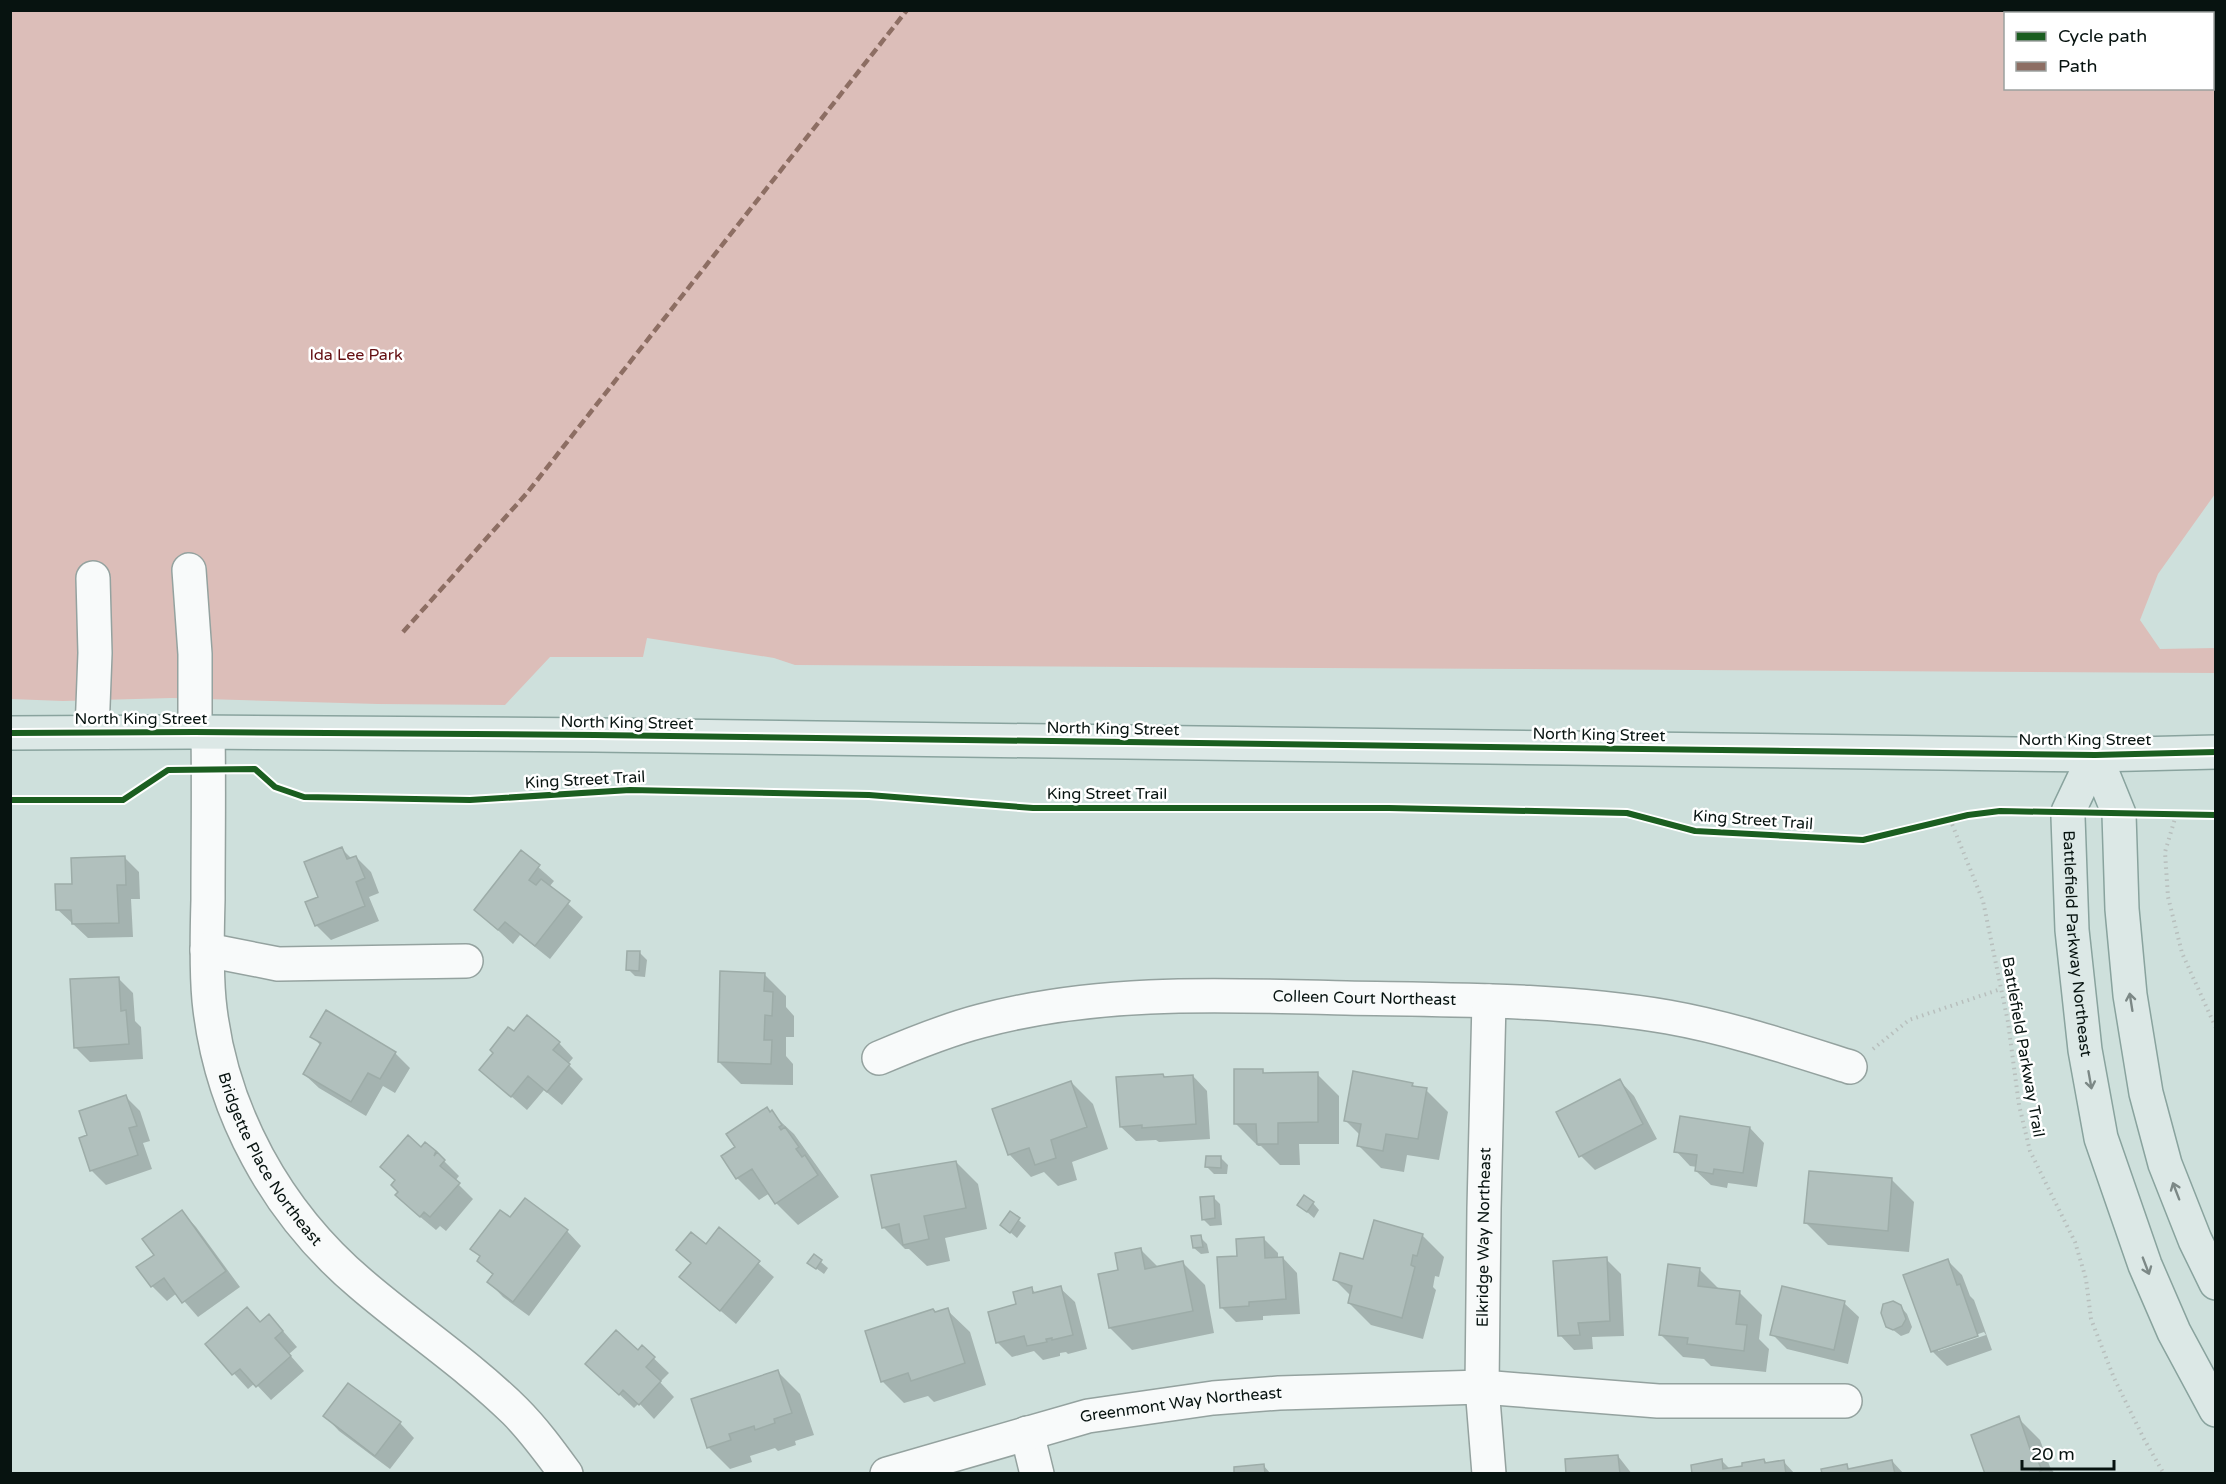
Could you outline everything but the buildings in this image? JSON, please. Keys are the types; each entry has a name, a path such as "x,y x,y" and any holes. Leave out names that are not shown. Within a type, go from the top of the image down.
{"main road":[{"name":"North King Street","path":"10,733 595,735 2095,755 2216,752"},
{"path":"2095,755 2119,814 2122,909 2130,995 2146,1093 2165,1164 2195,1240 2216,1283"},
{"name":"Battlefield Parkway Northeast","path":"2095,755 2068,812 2068,817 2072,930 2085,1050 2101,1138 2145,1265 2169,1322 2216,1410"}],"street":[{"name":"Bridgette Place Northeast","path":"189,570 202,733 209,1000 223,1072 234,1107 249,1141 284,1201 305,1229 361,1284 492,1389 540,1438 566,1473"},
{"path":"93,578 95,653 93,732"},
{"path":"207,950 278,964 466,961"},
{"name":"Colleen Court Northeast","path":"879,1058 937,1034 1028,1010 1126,997 1233,994 1461,999 1620,1010 1671,1017 1726,1029 1850,1067"},
{"name":"Elkridge Way Northeast","path":"1489,1001 1482,1387 1489,1473"},
{"name":"Greenmont Way Northeast","path":"887,1473 1088,1416 1213,1398 1279,1393 1482,1387 1658,1401 1845,1401"},
{"path":"1027,1433 1037,1473"}],"path":[{"path":"2119,814 2186,815"},
{"path":"2176,815 2165,852 2168,897 2182,953 2216,1028"},
{"path":"1941,821 1959,817"},
{"path":"1850,1067 1909,1020 2001,989"}],"green space":[{"name":"Ida Lee Park","path":"11,11 2215,11 2215,494 2158,574 2140,620 2160,649 2215,648 2215,673 795,665 774,658 647,638 643,657 550,657 505,705 172,698 63,701 11,699"}],"marked path":[{"path":"403,632 527,493 907,10"}],"cycle path":[{"path":"10,733 595,735 2095,755 2216,752"},
{"name":"King Street Trail","path":"10,800 123,800 168,770 255,769 275,787 304,797 470,800 630,790 869,795 1033,808 1389,808 1627,813 1695,831 1863,840 1968,815 2000,811 2216,815"}]}
